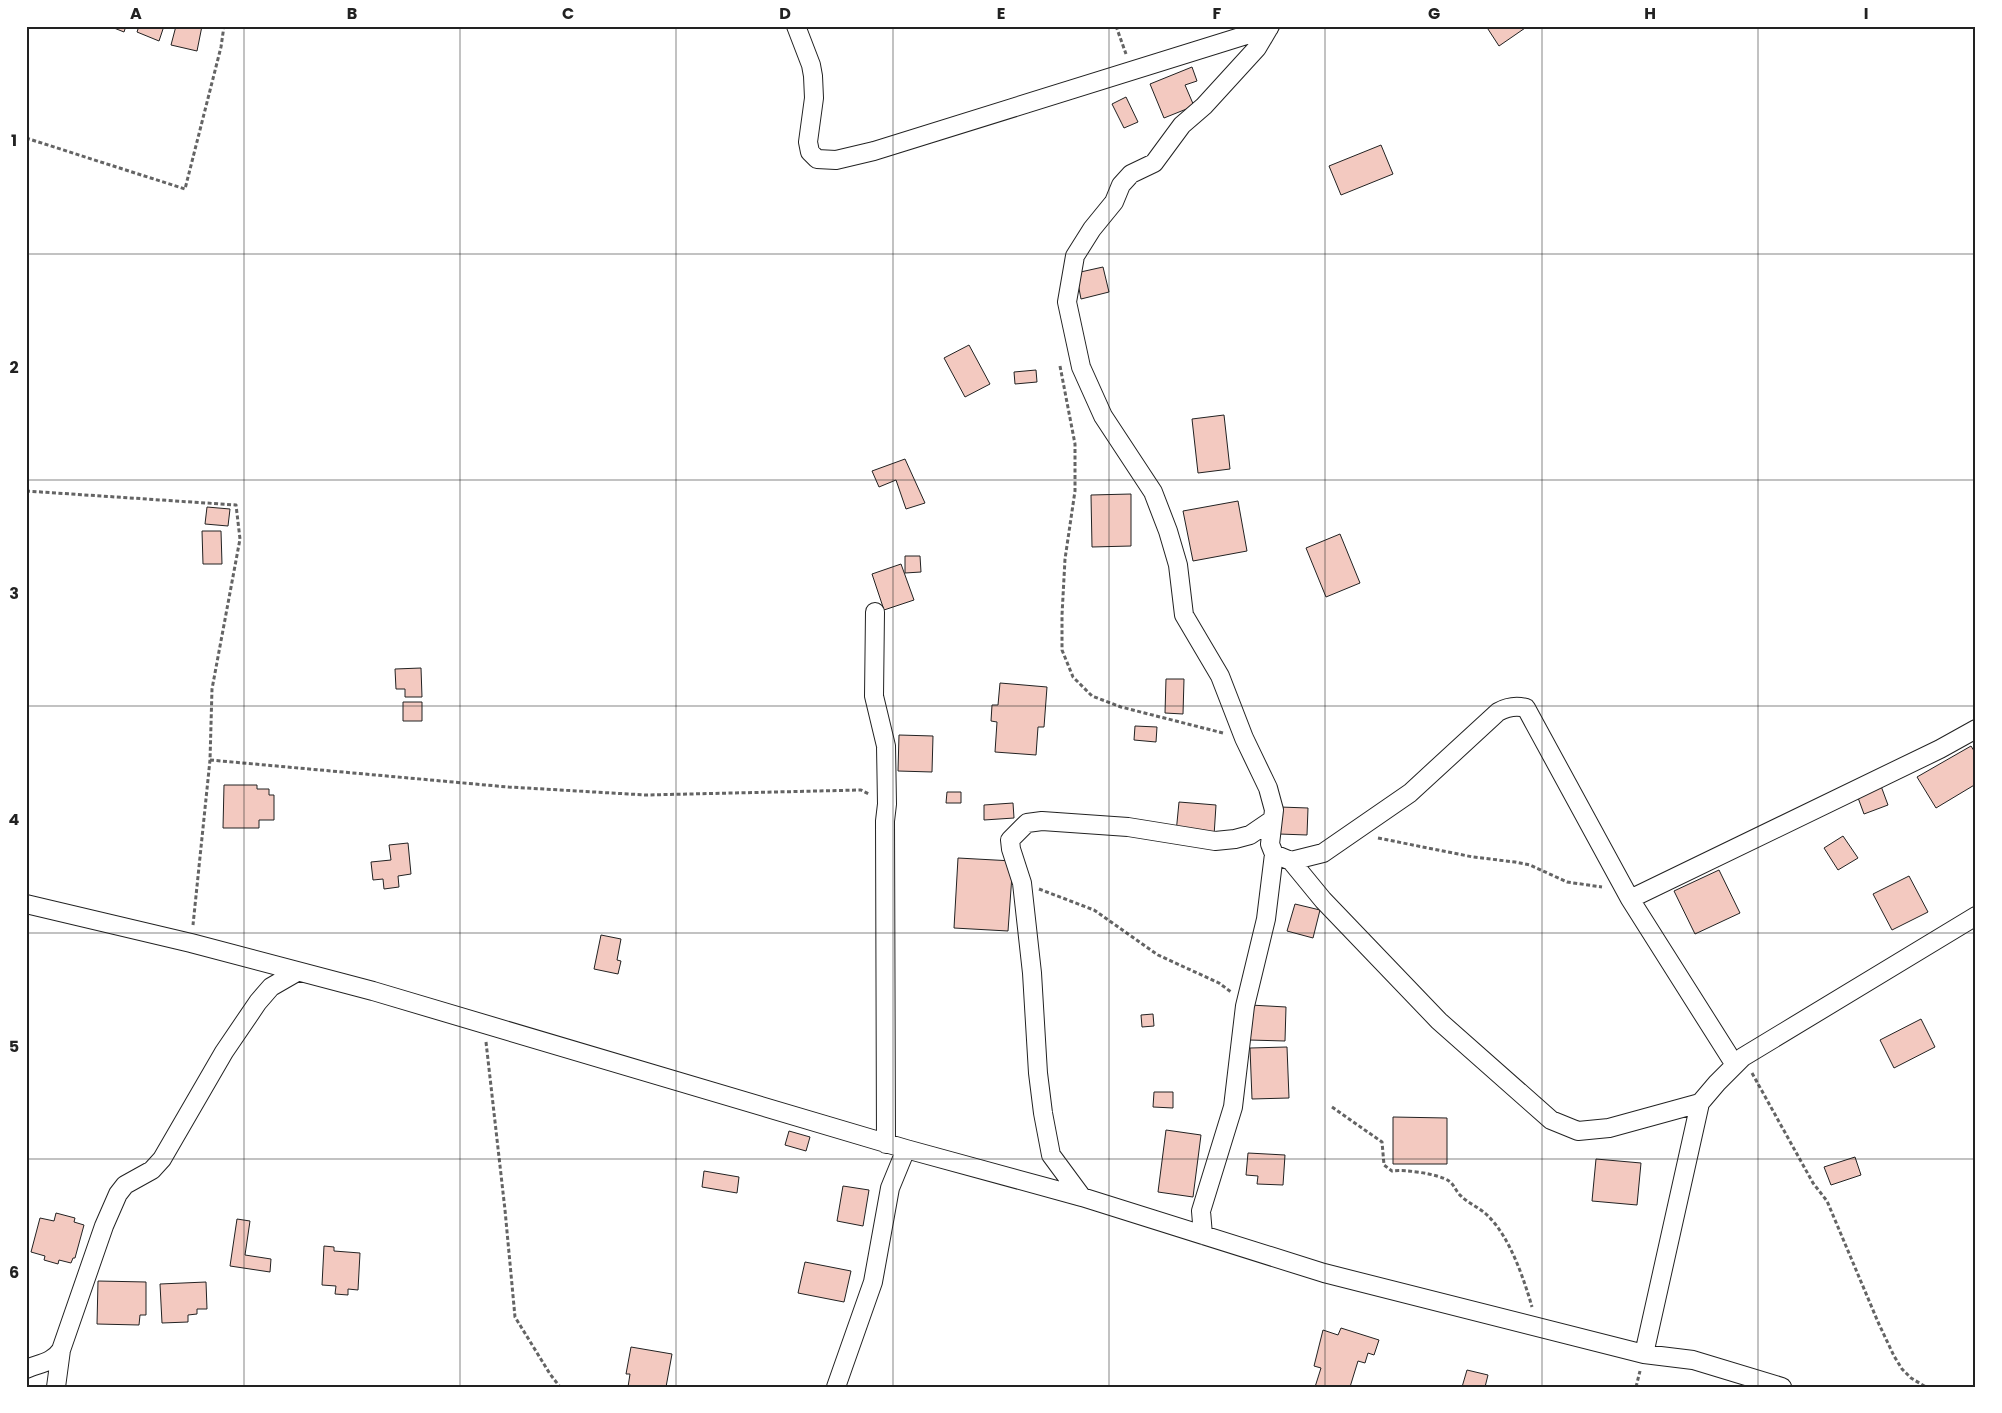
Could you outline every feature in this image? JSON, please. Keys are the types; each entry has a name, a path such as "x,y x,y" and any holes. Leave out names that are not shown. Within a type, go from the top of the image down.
{"street":[{"path":"796,26 811,65 813,76 814,98 808,142 810,152 817,159 836,160 874,151 1270,27"},
{"path":"1203,1235 1201,1211 1233,1107 1246,1006 1266,919 1274,854 1270,844 1274,810 1268,788 1244,738 1220,676 1184,615 1178,565 1153,492 1103,416 1081,367 1067,302 1075,256 1092,229 1114,202 1121,185 1131,174 1154,163 1182,126 1204,106 1257,48 1270,27"},
{"path":"875,612 874,696 886,746 886,1144"},
{"path":"1291,861 1322,853 1410,793 1498,712 1507,707 1526,708 1628,894 1739,1061"},
{"path":"1628,894 1940,749 1976,729"},
{"path":"1082,1196 1051,1155 1043,1113 1032,974 1022,883 1010,840 1027,823 1042,821 1091,823 1215,841 1250,836 1272,820"},
{"path":"1274,854 1291,861 1323,900 1439,1021 1552,1120 1578,1131 1610,1128 1700,1102 1739,1061 1976,916"},
{"path":"26,904 191,942 373,991 886,1144 1082,1196 1324,1273 1644,1354 1693,1360 1738,1372 1782,1387"},
{"path":"56,1387 62,1350 104,1226 118,1194 126,1185 152,1170 162,1159 218,1060 258,1002 271,987 298,972"},
{"path":"1644,1354 1700,1102"},
{"path":"836,1387 873,1282 889,1194 906,1149"},
{"path":"26,1369 49,1362 62,1350"}],"path":[{"path":"26,138 185,189 221,47 224,26"},
{"path":"1116,26 1132,69"},
{"path":"1060,361 1061,377 1075,444 1075,491 1065,558 1062,615 1062,650 1072,677 1092,696 1121,707 1244,738"},
{"path":"26,491 236,505 240,539 212,689 210,760 191,942"},
{"path":"210,760 508,787 646,795 861,790 887,804"},
{"path":"1360,828 1374,837 1530,865 1567,882 1628,894"},
{"path":"1022,883 1094,910 1158,955 1219,983 1246,1006"},
{"path":"484,1024 515,1317 560,1387"},
{"path":"1739,1061 1813,1184 1827,1201 1894,1356 1902,1369 1911,1378 1926,1387"},
{"path":"1332,1107 1382,1142 1384,1165 1392,1171 1398,1170 1431,1175 1449,1181 1461,1196 1490,1218 1503,1236 1524,1280 1538,1327"}],"building":[{"path":"109,26 126,26 124,32"},
{"path":"139,26 164,26 159,41 137,32"},
{"path":"176,26 202,26 197,51 171,45"},
{"path":"1486,26 1528,26 1499,46"},
{"path":"1192,67 1197,81 1185,85 1194,106 1164,118 1150,84"},
{"path":"1126,97 1138,122 1124,128 1112,104"},
{"path":"1381,145 1393,174 1341,195 1329,166"},
{"path":"1103,267 1109,292 1081,299 1076,273"},
{"path":"969,345 990,384 965,397 944,358"},
{"path":"1036,370 1037,382 1015,384 1014,372"},
{"path":"1224,415 1230,469 1198,473 1192,419"},
{"path":"905,459 925,503 906,509 896,480 879,487 872,471"},
{"path":"1131,494 1131,546 1092,547 1091,495"},
{"path":"1238,501 1247,551 1193,561 1183,511"},
{"path":"207,507 230,509 228,526 205,524"},
{"path":"202,531 221,531 222,564 203,564"},
{"path":"1340,534 1360,583 1326,597 1306,548"},
{"path":"905,556 920,556 921,572 905,573"},
{"path":"901,564 914,600 884,610 872,574"},
{"path":"421,668 422,697 405,697 405,689 396,689 395,669"},
{"path":"1166,679 1184,679 1183,714 1165,713"},
{"path":"1000,683 1047,687 1044,727 1038,727 1036,755 995,752 997,722 991,721 992,705 998,705"},
{"path":"403,702 422,702 422,721 403,721"},
{"path":"1135,726 1157,727 1156,742 1134,740"},
{"path":"899,735 933,736 932,772 898,771"},
{"path":"1971,746 1976,754 1976,784 1936,808 1917,777"},
{"path":"224,785 257,785 257,789 269,789 269,795 274,795 274,820 259,820 259,828 223,828"},
{"path":"1881,786 1888,805 1864,814 1857,795"},
{"path":"947,792 961,792 961,803 946,803"},
{"path":"1179,802 1216,805 1214,836 1176,833"},
{"path":"1013,803 1014,818 984,820 984,805"},
{"path":"1280,807 1308,808 1307,835 1279,834"},
{"path":"1843,836 1858,858 1838,870 1824,848"},
{"path":"408,843 411,874 398,876 399,887 384,889 383,879 373,880 371,862 391,860 389,845"},
{"path":"958,858 1013,861 1008,931 954,928"},
{"path":"1719,870 1740,913 1695,934 1674,891"},
{"path":"1909,876 1928,912 1892,930 1873,894"},
{"path":"1295,904 1320,910 1313,938 1287,931"},
{"path":"601,935 621,939 617,960 621,961 618,974 594,969"},
{"path":"1250,1005 1286,1007 1285,1041 1249,1040"},
{"path":"1153,1014 1154,1026 1142,1027 1141,1015"},
{"path":"1921,1019 1935,1047 1894,1068 1880,1040"},
{"path":"1287,1047 1289,1098 1252,1099 1250,1048"},
{"path":"1154,1092 1173,1092 1173,1108 1153,1107"},
{"path":"1393,1117 1447,1118 1447,1164 1393,1164"},
{"path":"1166,1130 1201,1135 1193,1197 1158,1192"},
{"path":"789,1131 810,1137 806,1151 785,1145"},
{"path":"1248,1153 1285,1155 1283,1185 1257,1184 1258,1176 1246,1175"},
{"path":"1855,1157 1861,1175 1831,1185 1824,1167"},
{"path":"1596,1159 1641,1163 1637,1205 1592,1201"},
{"path":"704,1171 739,1177 737,1193 702,1187"},
{"path":"843,1186 869,1190 863,1226 837,1221"},
{"path":"56,1213 75,1218 74,1222 84,1225 75,1258 73,1258 71,1263 59,1260 58,1264 44,1260 45,1256 31,1252 40,1218 54,1221"},
{"path":"237,1219 250,1221 245,1255 271,1259 270,1272 230,1266"},
{"path":"324,1246 334,1247 334,1251 360,1253 358,1290 348,1289 348,1295 335,1294 336,1286 322,1285"},
{"path":"805,1262 851,1271 844,1302 798,1293"},
{"path":"98,1281 146,1282 146,1315 140,1315 139,1325 97,1324"},
{"path":"206,1282 207,1309 197,1309 197,1314 188,1315 188,1322 162,1323 160,1284"},
{"path":"1341,1328 1379,1340 1374,1355 1368,1353 1365,1363 1358,1361 1350,1387 1315,1387 1321,1368 1314,1366 1323,1330 1338,1335"},
{"path":"631,1347 672,1354 666,1387 628,1387 630,1374 626,1374"},
{"path":"1467,1370 1488,1375 1485,1387 1462,1387"}]}
